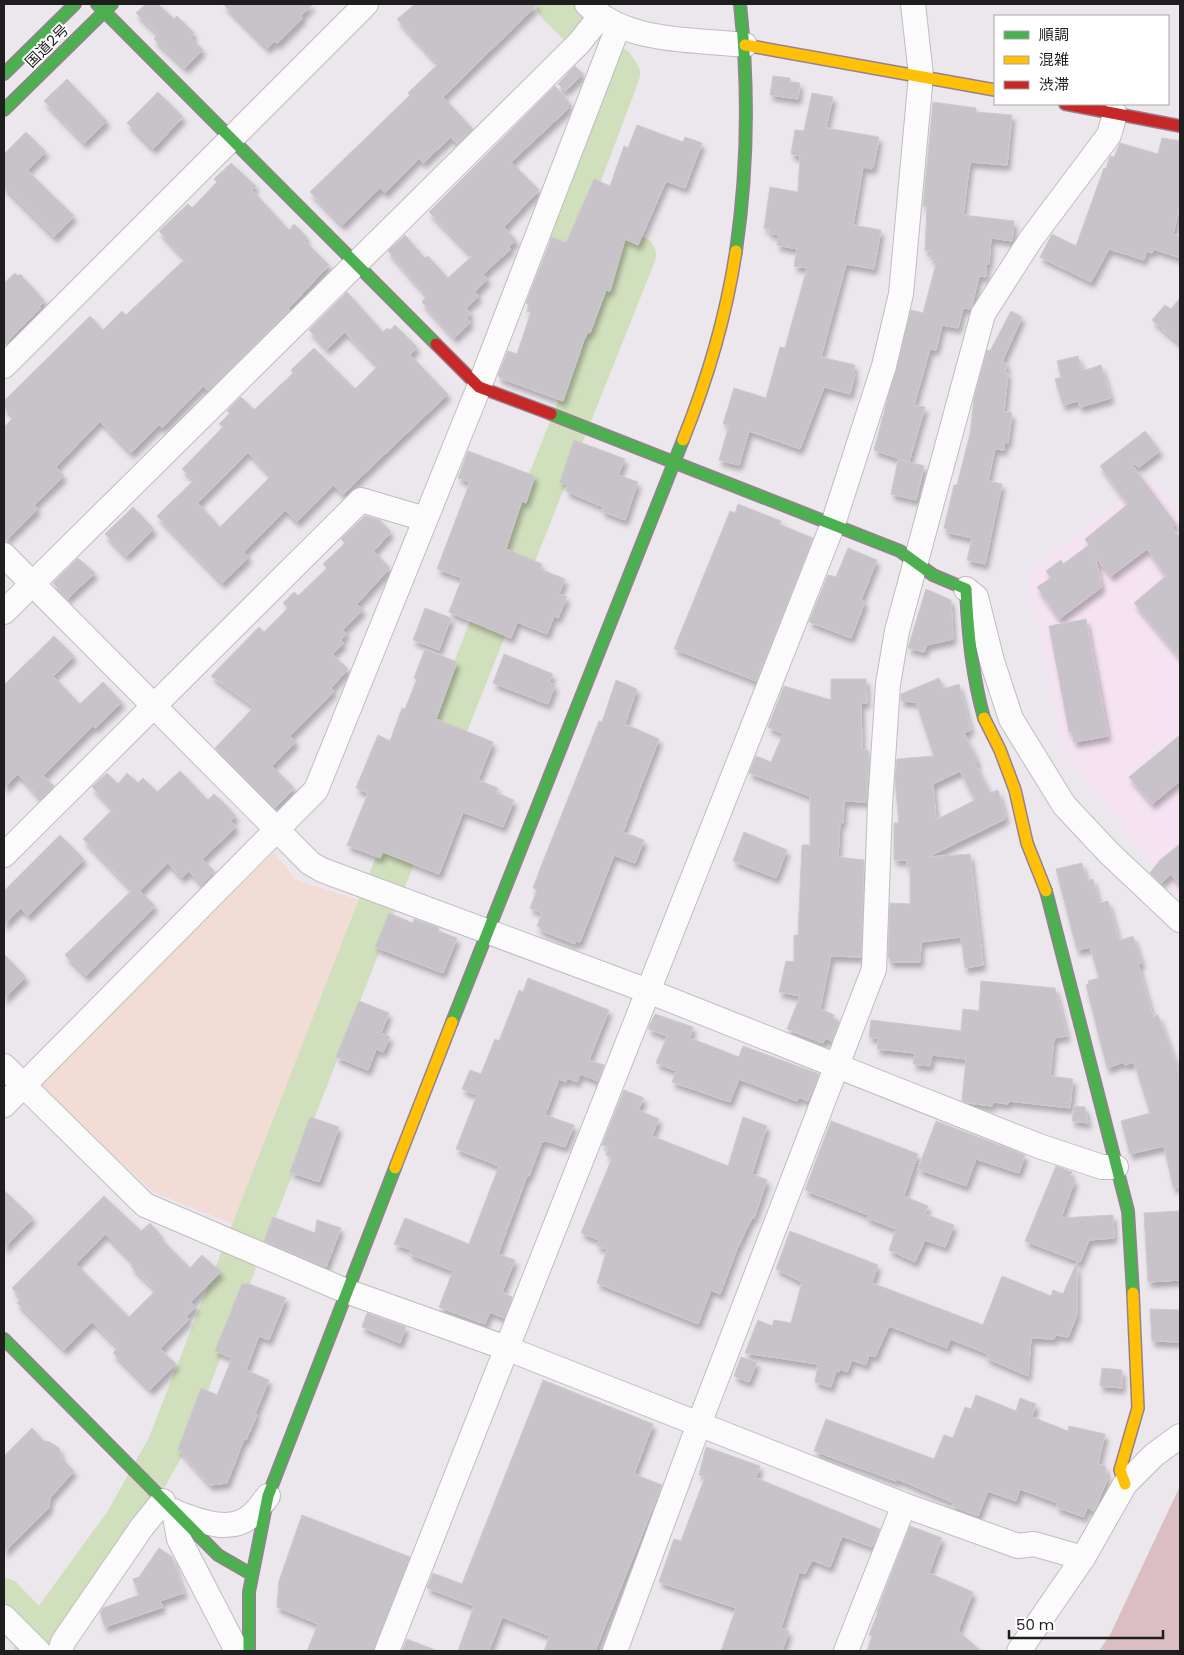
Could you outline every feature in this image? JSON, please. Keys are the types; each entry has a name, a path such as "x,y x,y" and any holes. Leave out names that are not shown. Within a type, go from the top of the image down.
{"main road":[{"name":"国道2号","path":"4,74 75,4"},
{"path":"249,1651 247,1638 251,1574 268,1496 346,1291 488,930 706,383 727,302 741,206 746,131 745,44 740,4"},
{"name":"国道2号","path":"4,110 105,6"},
{"path":"105,6 479,388 560,417 900,551 934,575 966,589 969,648 975,685 986,726 1000,750 1015,790 1027,843 1042,879 1128,1211 1137,1354 1138,1408 1120,1470 1125,1484"},
{"path":"745,44 994,90"},
{"path":"1071,105 1180,126"},
{"path":"4,1339 218,1556 251,1574"}],"street":[{"path":"4,366 366,4"},
{"path":"388,1651 506,1348 833,524 884,366 901,294 921,75 913,4"},
{"path":"602,16 655,36 745,44"},
{"path":"4,612 579,42 602,16"},
{"path":"4,1106 316,790 479,388 602,16"},
{"path":"615,1651 699,1424 838,1068 874,970 880,805 888,684 897,631 983,314 1031,239 1109,135 1115,114"},
{"path":"4,855 361,500 425,519"},
{"path":"4,555 310,863 322,870 488,930 648,991 838,1068 1039,1146 1102,1167 1116,1167"},
{"path":"966,589 976,598 992,661 1010,718 1064,805 1108,853 1180,920"},
{"path":"4,1066 145,1205 346,1291 506,1348 904,1505 1018,1546 1034,1544 1083,1558"},
{"path":"1019,1651 1083,1558 1125,1484 1154,1455 1180,1436"},
{"path":"163,1500 210,1523 238,1523 253,1515 268,1496"},
{"path":"60,1651 63,1642 142,1527 163,1500"},
{"path":"163,1500 179,1540 237,1651"},
{"path":"846,1651 904,1505"},
{"path":"4,1618 31,1645"}],"shaded area":[{"path":"1150,477 1180,514 1180,899 1067,755 1027,575"},
{"path":"274,852 296,880 368,903 240,1227 153,1192 39,1086"},
{"path":"1180,1486 1180,1651 1099,1651 1110,1635"}],"building":[{"path":"146,4 158,4 174,19 177,16 194,33 191,38 203,50 185,68 154,39 158,34 136,13"},
{"path":"223,4 313,4 301,16 303,18 277,44 275,41 267,48"},
{"path":"415,4 538,4 443,97 473,129 457,144 451,137 423,163 419,158 385,193 380,188 342,225 310,192 410,95 408,93 438,64 397,19"},
{"path":"575,66 583,74 565,91 558,84"},
{"path":"773,76 790,78 790,82 800,83 798,99 770,95"},
{"path":"67,79 107,121 84,143 44,101"},
{"path":"555,86 570,103 567,106 569,108 511,162 539,190 504,227 516,240 509,247 511,249 483,274 488,279 475,292 479,296 466,308 471,314 467,318 471,322 454,338 422,302 427,296 388,251 405,235 425,258 428,256 448,278 472,256 429,212"},
{"path":"158,92 183,117 153,149 127,123"},
{"path":"812,93 833,97 826,128 879,137 872,169 863,167 853,225 881,230 874,269 846,264 821,357 855,365 853,374 855,374 850,394 824,387 800,449 749,431 739,465 719,460 729,425 723,424 734,388 766,398 780,347 785,348 807,268 794,266 797,249 777,245 779,235 769,233 769,229 764,228 770,187 798,192 800,156 791,154 795,130 804,131"},
{"path":"933,102 976,108 976,112 1012,115 1007,165 970,162 963,215 1014,221 1012,241 991,238 989,264 986,264 986,277 979,276 970,309 963,308 958,328 942,325 936,350 930,349 914,405 925,407 909,462 874,450 911,310 923,313 937,260 931,260 931,251 925,251 927,206 923,206"},
{"path":"637,125 683,142 685,137 702,143 685,188 666,181 638,245 625,239 610,291 606,290 590,333 588,332 584,340 563,401 500,378 498,375 508,351 517,354 531,312 527,311 529,304 526,303 552,237 566,243 594,179 610,186 624,146 628,148"},
{"path":"26,132 46,152 27,170 74,216 54,237 4,187 4,154"},
{"path":"1162,138 1180,141 1180,206 1173,234 1180,236 1180,258 1154,249 1152,253 1147,251 1144,260 1109,249 1091,282 1040,257 1052,234 1076,246 1104,168 1106,169 1110,156 1114,157 1120,143 1158,154"},
{"path":"231,163 256,186 252,190 289,230 294,224 307,237 304,240 329,265 288,309 290,310 208,391 203,386 162,428 159,425 131,453 100,421 56,467 64,476 34,505 38,509 4,542 4,427 14,417 4,407 4,401 90,316 103,330 122,311 126,315 185,259 159,231 188,204 192,208 217,182 214,179"},
{"path":"15,273 18,276 20,274 45,301 39,306 41,308 4,345 4,283"},
{"path":"347,292 383,332 387,328 390,330 395,325 417,347 410,355 448,394 343,494 333,485 297,522 285,510 244,552 249,557 222,583 157,516 194,480 182,469 223,427 219,424 230,413 227,411 241,397 254,410 293,373 291,370 314,348 355,389 378,366 345,332 327,349 309,330","holes":["248,452 271,476 220,527 198,503"]},
{"path":"1180,298 1180,344 1152,320 1165,305 1171,309"},
{"path":"1011,311 1022,317 1002,362 1007,363 1005,373 1008,373 1004,412 1012,413 1008,443 1004,442 1004,450 995,449 988,481 1002,484 985,564 967,560 972,538 946,532 947,529 944,528 954,485 957,485 970,434 974,398 987,350 990,351"},
{"path":"1078,356 1082,371 1101,365 1111,398 1080,407 1078,401 1063,405 1055,379 1061,377 1057,361"},
{"path":"1145,431 1160,451 1139,467 1130,462 1176,524 1172,527 1180,538 1180,658 1134,603 1166,576 1147,549 1111,576 1095,557 1102,587 1059,619 1037,587 1051,578 1046,571 1061,560 1063,564 1089,545 1085,539 1128,504 1100,466"},
{"path":"574,440 625,459 618,475 638,482 625,520 602,511 603,507 566,491 568,485 560,482"},
{"path":"468,451 535,476 526,503 522,501 506,549 542,564 540,569 565,579 559,594 567,597 558,618 554,616 547,634 517,622 511,638 449,612 462,578 437,569 470,482 458,478"},
{"path":"898,460 924,466 916,500 891,494"},
{"path":"738,504 781,521 779,524 813,538 756,681 674,649 730,511 735,513"},
{"path":"133,507 154,529 126,556 105,534"},
{"path":"365,516 380,520 391,532 374,551 390,568 357,604 363,610 343,630 347,634 340,640 344,643 332,654 348,669 331,688 334,691 290,736 296,742 272,766 294,788 275,808 215,748 254,707 211,676 259,627 264,632 288,608 283,603 294,592 298,596 327,568 323,564 345,543 341,539"},
{"path":"848,548 877,560 861,600 865,602 851,638 809,622 828,575 836,577"},
{"path":"78,558 95,573 67,599 53,583"},
{"path":"926,589 951,600 953,639 927,645 924,652 908,648"},
{"path":"425,608 451,618 439,650 413,640"},
{"path":"1086,619 1108,736 1074,742 1072,732 1069,732 1049,626"},
{"path":"54,636 74,656 53,676 80,704 103,682 122,702 95,728 93,726 43,776 54,786 41,799 18,774 4,788 4,685"},
{"path":"425,649 457,662 436,719 493,742 478,780 498,788 496,793 514,800 503,827 463,812 439,874 383,852 380,858 347,845 368,793 356,788 378,735 390,741 402,708 405,709 417,679 414,678"},
{"path":"504,654 553,674 549,682 555,685 548,704 493,683"},
{"path":"939,678 944,689 959,684 971,730 964,733 978,762 975,763 990,793 998,790 1005,819 928,857 970,854 983,965 965,968 961,937 921,942 920,962 890,962 890,958 888,958 890,903 910,904 910,866 907,868 907,860 894,860 894,823 899,823 895,780 897,759 934,756 916,702 901,701 901,694","holes":["960,771 975,800 936,820 933,784"]},
{"path":"831,679 866,679 867,703 861,703 862,750 868,750 869,761 866,802 844,801 843,823 840,822 838,857 864,860 861,957 831,956 820,1009 834,1015 833,1018 839,1021 832,1041 825,1038 823,1043 787,1029 800,996 779,992 786,961 794,962 794,935 798,935 802,845 810,845 810,796 749,773 756,756 771,762 783,734 768,727 784,686 831,700"},
{"path":"616,680 637,689 625,724 659,739 623,832 644,840 635,863 614,855 580,942 576,941 575,944 540,930 541,928 537,926 542,913 530,908 537,890 533,888 599,721 602,722"},
{"path":"1180,735 1180,781 1152,804 1129,777"},
{"path":"180,771 208,800 214,794 224,803 236,816 231,821 236,827 202,859 215,872 202,885 189,871 182,878 168,863 140,891 155,906 86,976 65,955 132,890 83,839 113,809 92,787 107,773 118,784 127,773 138,783 143,778 157,792"},
{"path":"744,832 787,850 776,878 733,861"},
{"path":"60,835 84,859 28,916 21,908 4,925 4,891"},
{"path":"1180,844 1180,885 1171,874 1161,883 1150,873 1160,860"},
{"path":"1082,863 1086,881 1093,879 1099,903 1108,901 1119,941 1133,936 1142,963 1138,964 1153,1017 1158,1015 1176,1063 1180,1080 1180,1187 1173,1187 1164,1146 1130,1154 1121,1121 1150,1113 1134,1062 1125,1065 1124,1062 1107,1068 1086,985 1089,984 1088,981 1099,978 1090,947 1077,950 1056,869"},
{"path":"389,913 413,923 414,919 439,928 438,931 457,938 443,973 375,947"},
{"path":"4,954 26,977 4,999"},
{"path":"528,978 609,1010 589,1060 604,1065 598,1081 580,1074 577,1082 567,1078 566,1082 559,1079 545,1115 574,1125 565,1147 546,1141 542,1142 529,1176 527,1176 498,1254 515,1260 502,1292 512,1297 504,1318 490,1312 485,1324 439,1307 453,1271 409,1254 411,1250 394,1244 405,1218 469,1244 499,1166 456,1149 477,1095 462,1089 470,1070 481,1074 495,1039 499,1041 519,990 523,992"},
{"path":"981,981 1055,988 1067,1036 1054,1038 1050,1076 1073,1079 1070,1108 1009,1101 1008,1104 993,1102 992,1106 962,1101 966,1059 932,1055 930,1066 913,1064 915,1053 877,1049 878,1038 869,1037 871,1020 961,1031 963,1009 979,1011"},
{"path":"359,1001 389,1013 381,1033 390,1037 383,1052 376,1049 368,1070 336,1057"},
{"path":"655,1014 693,1027 690,1038 739,1057 743,1046 819,1074 808,1101 798,1097 797,1101 739,1079 730,1102 672,1082 676,1071 656,1063 667,1036 648,1029"},
{"path":"624,1090 644,1098 638,1110 659,1119 652,1136 728,1166 743,1117 767,1126 752,1174 767,1180 760,1201 754,1218 752,1218 737,1249 720,1294 711,1290 698,1324 597,1283 607,1249 597,1246 599,1240 581,1233 612,1158 606,1155 609,1147 602,1145"},
{"path":"1074,1106 1085,1107 1088,1123 1072,1121"},
{"path":"310,1117 339,1127 319,1182 290,1172"},
{"path":"831,1121 918,1154 904,1196 928,1206 925,1214 954,1225 945,1247 925,1240 915,1262 889,1250 896,1229 867,1218 868,1215 805,1190"},
{"path":"936,1121 1025,1155 1019,1173 976,1159 966,1186 918,1169"},
{"path":"1056,1166 1072,1172 1069,1178 1075,1180 1061,1218 1113,1215 1114,1238 1089,1240 1080,1262 1025,1241"},
{"path":"4,1190 33,1218 4,1248"},
{"path":"104,1196 141,1231 150,1223 161,1235 159,1237 190,1268 202,1255 221,1272 191,1302 196,1307 186,1316 189,1319 160,1349 176,1364 150,1390 113,1353 118,1347 92,1322 64,1350 17,1303 21,1298 12,1288","holes":["105,1234 134,1263 131,1266 156,1290 129,1317 76,1264"]},
{"path":"1180,1211 1180,1280 1148,1282 1144,1213"},
{"path":"273,1217 315,1233 317,1220 341,1228 326,1267 264,1241"},
{"path":"790,1231 878,1265 872,1283 983,1325 1002,1276 1051,1296 1053,1290 1063,1294 1077,1262 1077,1315 1068,1337 1056,1335 1054,1339 1031,1338 1028,1376 986,1358 988,1354 950,1339 947,1348 889,1326 875,1357 869,1355 866,1365 852,1360 847,1372 840,1369 839,1372 836,1371 831,1387 815,1382 818,1364 745,1353 758,1320 772,1326 774,1320 791,1323 802,1282 776,1269"},
{"path":"242,1284 249,1284 286,1298 269,1340 259,1336 246,1370 269,1380 255,1414 257,1415 246,1440 244,1439 227,1483 210,1485 178,1449 201,1388 217,1395 232,1358 215,1351"},
{"path":"1150,1309 1180,1310 1180,1342 1152,1341"},
{"path":"367,1313 406,1327 400,1343 362,1327"},
{"path":"741,1357 757,1362 749,1382 734,1376"},
{"path":"1102,1368 1122,1370 1122,1388 1100,1386"},
{"path":"543,1380 653,1424 634,1474 662,1485 595,1651 544,1651 550,1636 502,1617 489,1651 458,1651 474,1606 427,1588 433,1573 462,1584"},
{"path":"976,1395 1016,1411 1020,1398 1036,1404 1032,1417 1068,1431 1069,1426 1105,1434 1098,1464 1105,1466 1107,1480 1094,1511 1087,1507 1084,1517 1056,1507 1058,1503 1020,1489 1016,1501 988,1491 978,1516 952,1506 954,1503 897,1479 896,1481 814,1451 826,1419 934,1459 944,1435 953,1438 965,1407 971,1409"},
{"path":"32,1428 44,1441 50,1442 59,1448 62,1459 74,1471 50,1498 49,1508 4,1552 4,1456"},
{"path":"706,1447 760,1466 756,1478 880,1529 872,1547 842,1536 830,1567 812,1560 805,1574 799,1572 781,1628 789,1631 782,1651 721,1651 736,1608 659,1582 674,1539 681,1541 705,1477 699,1475"},
{"path":"302,1515 410,1557 374,1651 307,1651 318,1624 277,1607 279,1581"},
{"path":"910,1526 942,1538 929,1573 973,1592 958,1631 981,1651 867,1651 872,1636 869,1635 877,1611"},
{"path":"159,1548 172,1557 184,1593 160,1601 163,1607 105,1627 100,1612 103,1608 139,1595 133,1579 139,1577"},
{"path":"407,1639 435,1650 435,1651 402,1651"}],"waterway":[{"path":"555,4 580,29"},
{"path":"33,1651 41,1635 124,1521 166,1446 376,908 637,255 563,228 621,74 615,65"},
{"path":"4,1597 41,1635"}],"traffic: fast":[{"path":"4,74 75,4"},
{"path":"97,4 436,344"},
{"path":"4,110 112,4"},
{"path":"736,251 743,189 746,128 745,66 740,4"},
{"path":"551,414 900,551 933,575 966,589 971,654 984,718"},
{"path":"452,1022 683,440"},
{"path":"1046,891 1128,1211 1133,1293"},
{"path":"249,1651 249,1592 268,1496 395,1168"},
{"path":"4,1339 218,1555 251,1574"}],"traffic: slow":[{"path":"745,45 994,90"},
{"path":"683,440 715,347 727,300 736,251"},
{"path":"984,718 1000,750 1015,790 1027,843 1046,891"},
{"path":"395,1168 452,1022"},
{"path":"1125,1484 1120,1470 1138,1408 1133,1293"}],"traffic: jam":[{"path":"1070,105 1180,126"},
{"path":"436,344 479,387 551,414"}]}
